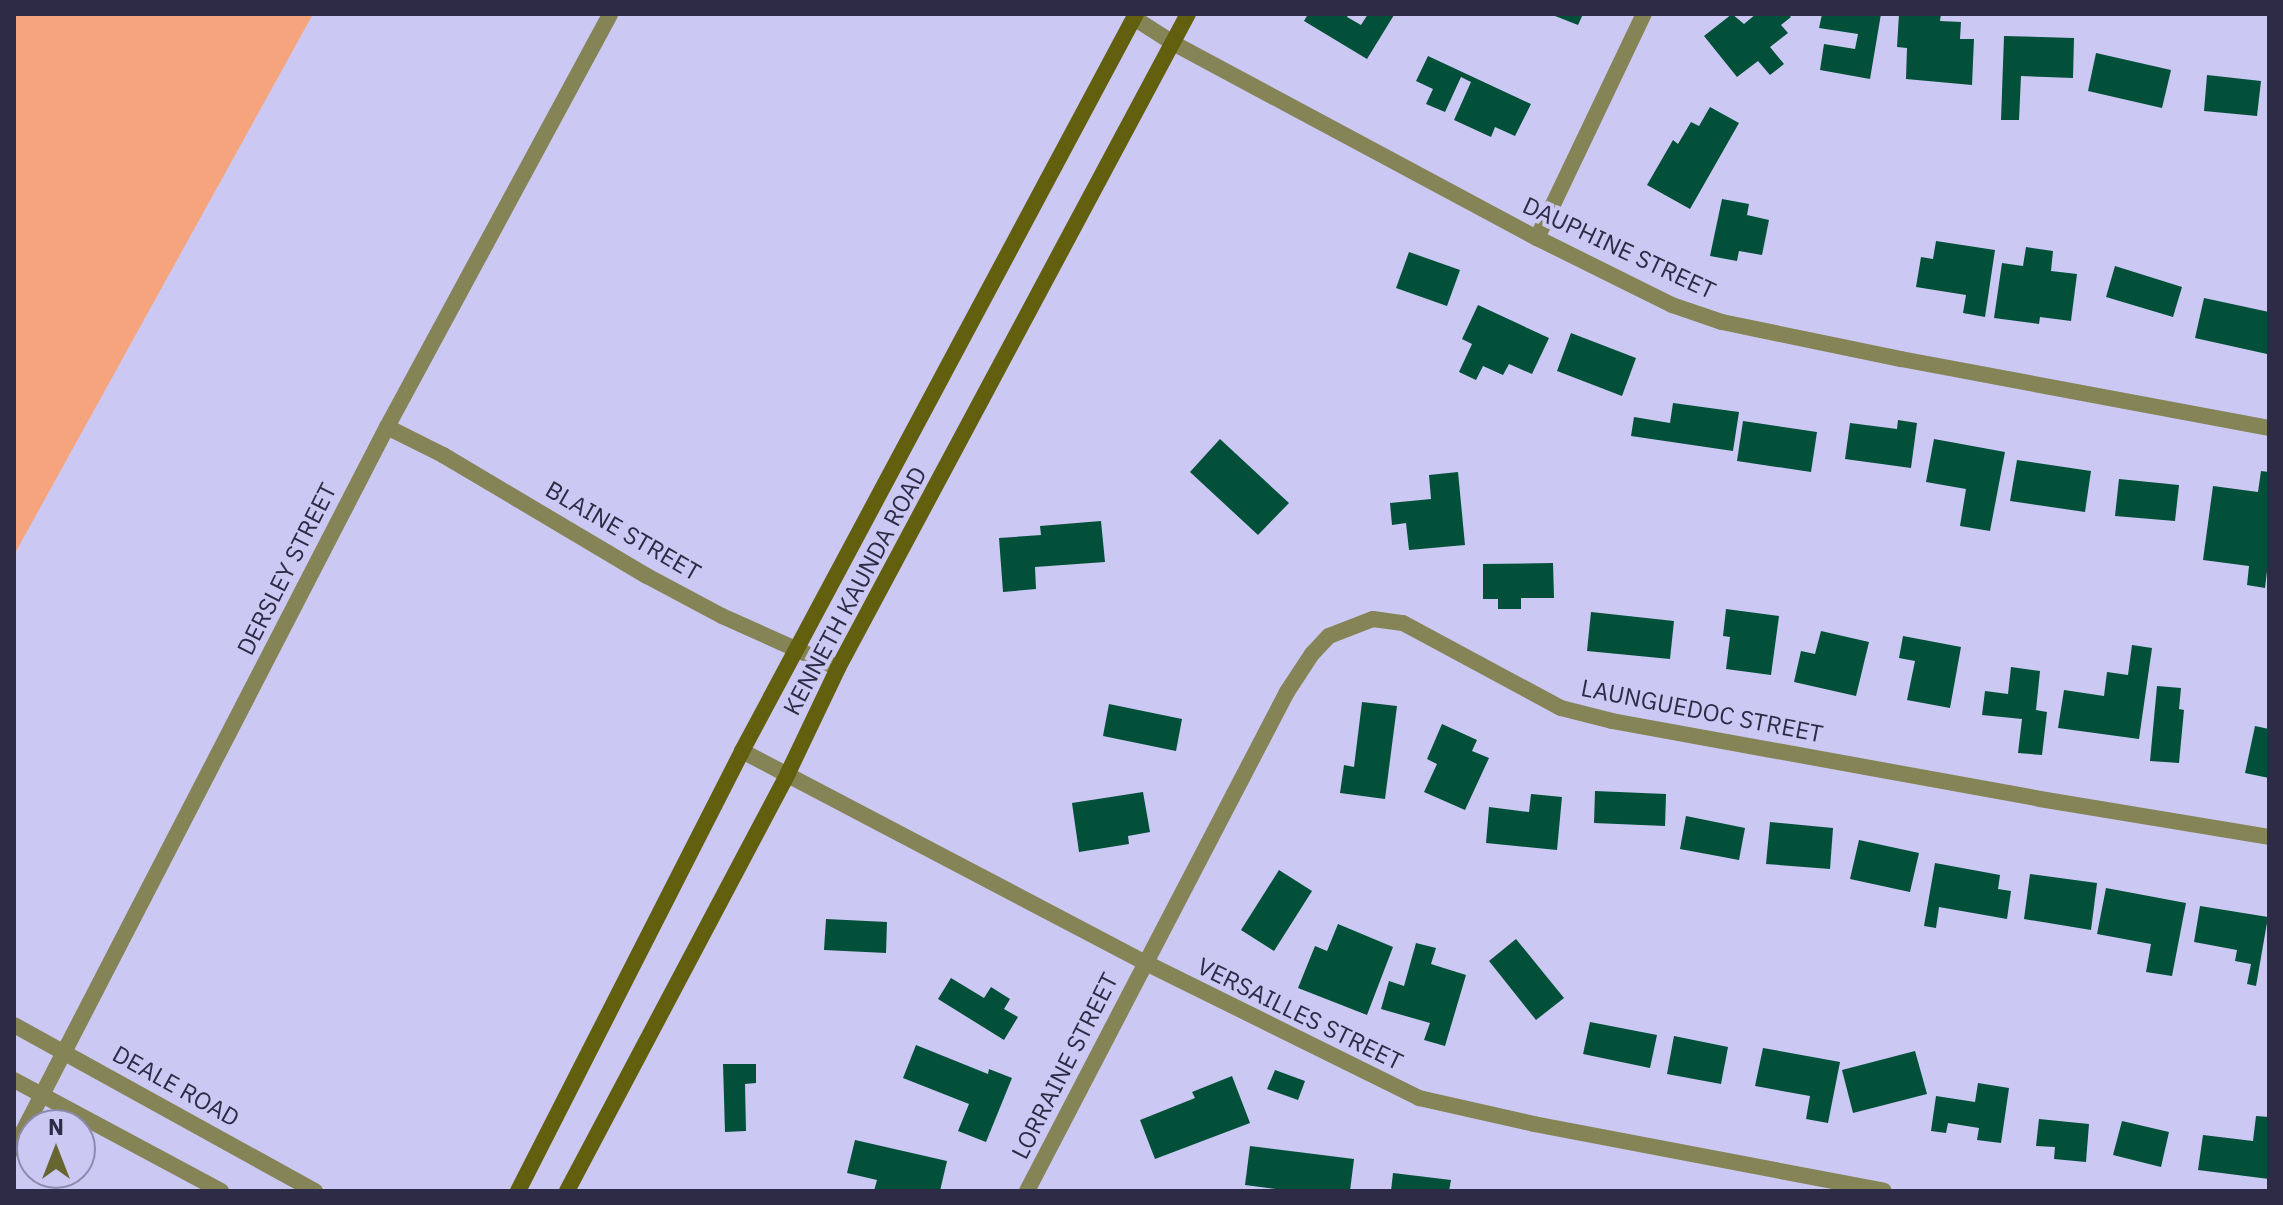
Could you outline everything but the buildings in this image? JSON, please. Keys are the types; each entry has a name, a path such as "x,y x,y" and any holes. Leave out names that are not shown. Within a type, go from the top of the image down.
{"main road":[{"name":"KENNETH KAUNDA ROAD","path":"567,1191 788,773 838,668 1188,14"},
{"name":"KENNETH KAUNDA ROAD","path":"518,1191 795,649 1135,16"}],"street":[{"name":"DERSLEY STREET","path":"14,1149 387,427 610,14"},
{"path":"1537,238 1644,14"},
{"name":"DAUPHINE STREET","path":"1135,16 1173,43 1537,238 1672,305 1722,322 2269,428"},
{"name":"BLAINE STREET","path":"387,427 532,506 647,576 838,668"},
{"name":"LAUNGUEDOC STREET","path":"1146,963 1287,692 1312,654 1342,628 1373,619 1403,623 1561,708 1612,721 2269,837"},
{"name":"VERSAILLES STREET","path":"742,751 1146,963 1373,1078 1419,1098 1534,1124 1884,1191"},
{"name":"LORRAINE STREET","path":"1027,1191 1146,963"},
{"name":"DEALE ROAD","path":"14,1025 315,1191"},
{"path":"14,1080 221,1191"}],"shaded area":[{"path":"14,14 313,14 14,555"}]}
